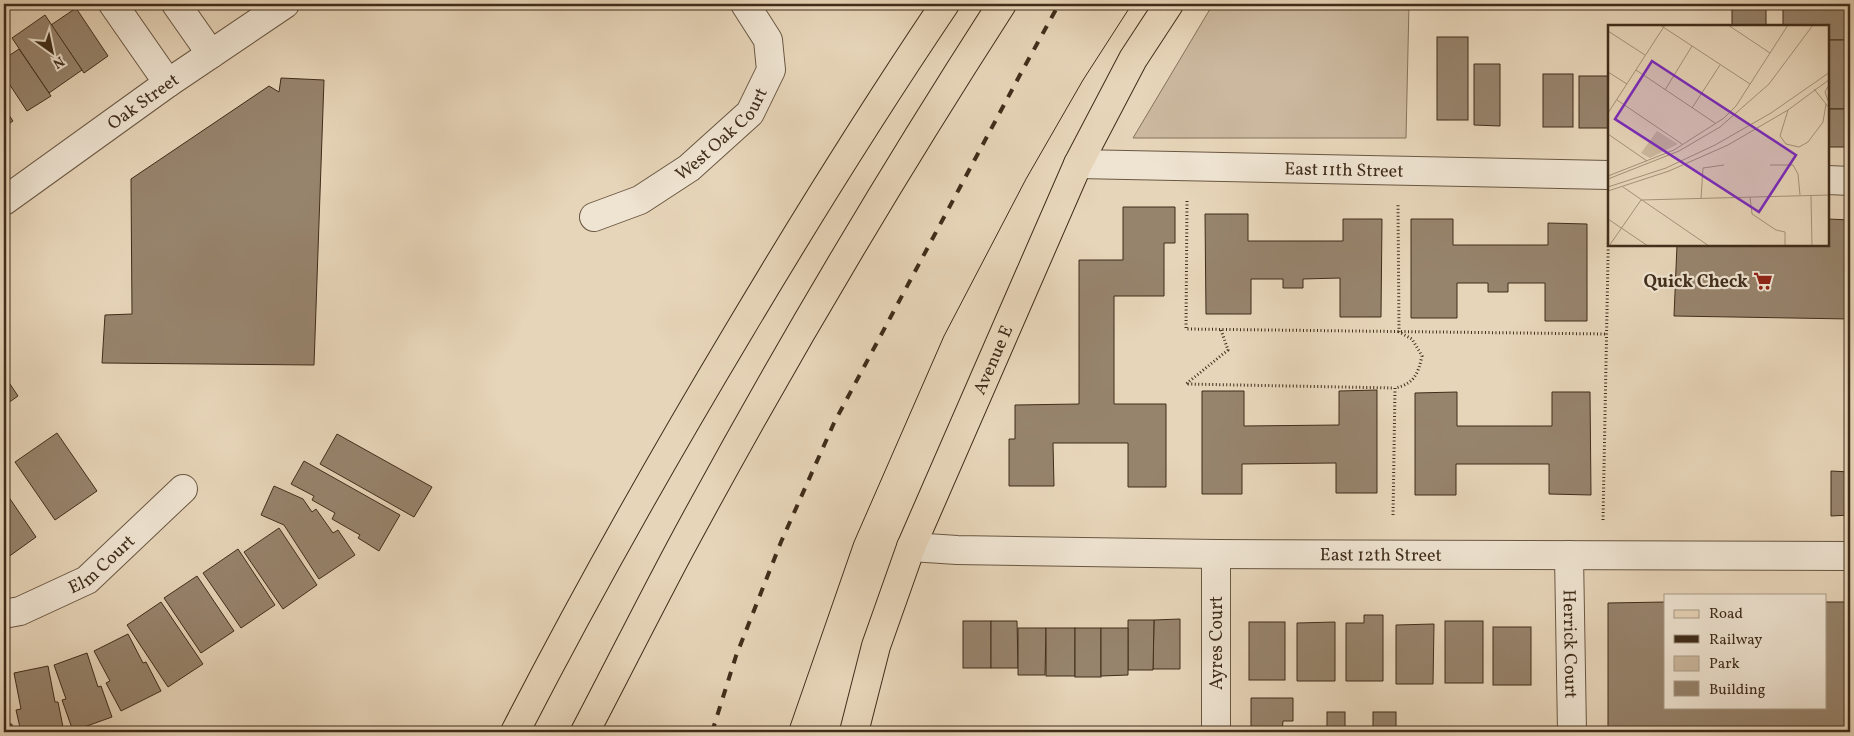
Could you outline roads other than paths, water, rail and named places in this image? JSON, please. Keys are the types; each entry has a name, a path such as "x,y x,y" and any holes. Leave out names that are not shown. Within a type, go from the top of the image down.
{"main road":[{"path":"515,732 567,631 680,429 799,230 945,4"},
{"path":"585,732 680,549 796,341 908,150 1002,4"},
{"name":"Avenue E","path":"854,732 876,646 912,547 1078,164 1133,59 1169,4"}],"street":[{"path":"113,4 168,83"},
{"path":"176,4 211,54"},
{"name":"Oak Street","path":"4,201 168,83 285,4"},
{"name":"West Oak Court","path":"594,217 640,200 690,168 750,113 771,70 768,40 745,4"},
{"name":"East 11th Street","path":"1078,164 1608,175"},
{"path":"1829,180 1850,181"},
{"name":"Elm Court","path":"4,614 20,611 87,580 183,489"},
{"name":"East 12th Street","path":"912,547 957,550 1216,554 1850,556"},
{"name":"Ayres Court","path":"1216,554 1216,732"},
{"name":"Herrick Court","path":"1569,555 1572,732"}],"tram line":[{"path":"788,732 854,542 944,336 1026,179 1083,80 1132,4"}],"railway":[{"path":"712,732 736,656 781,542 834,423 1059,4"}],"place":[{"name":"Quick Check","path":"1763,281"}]}
